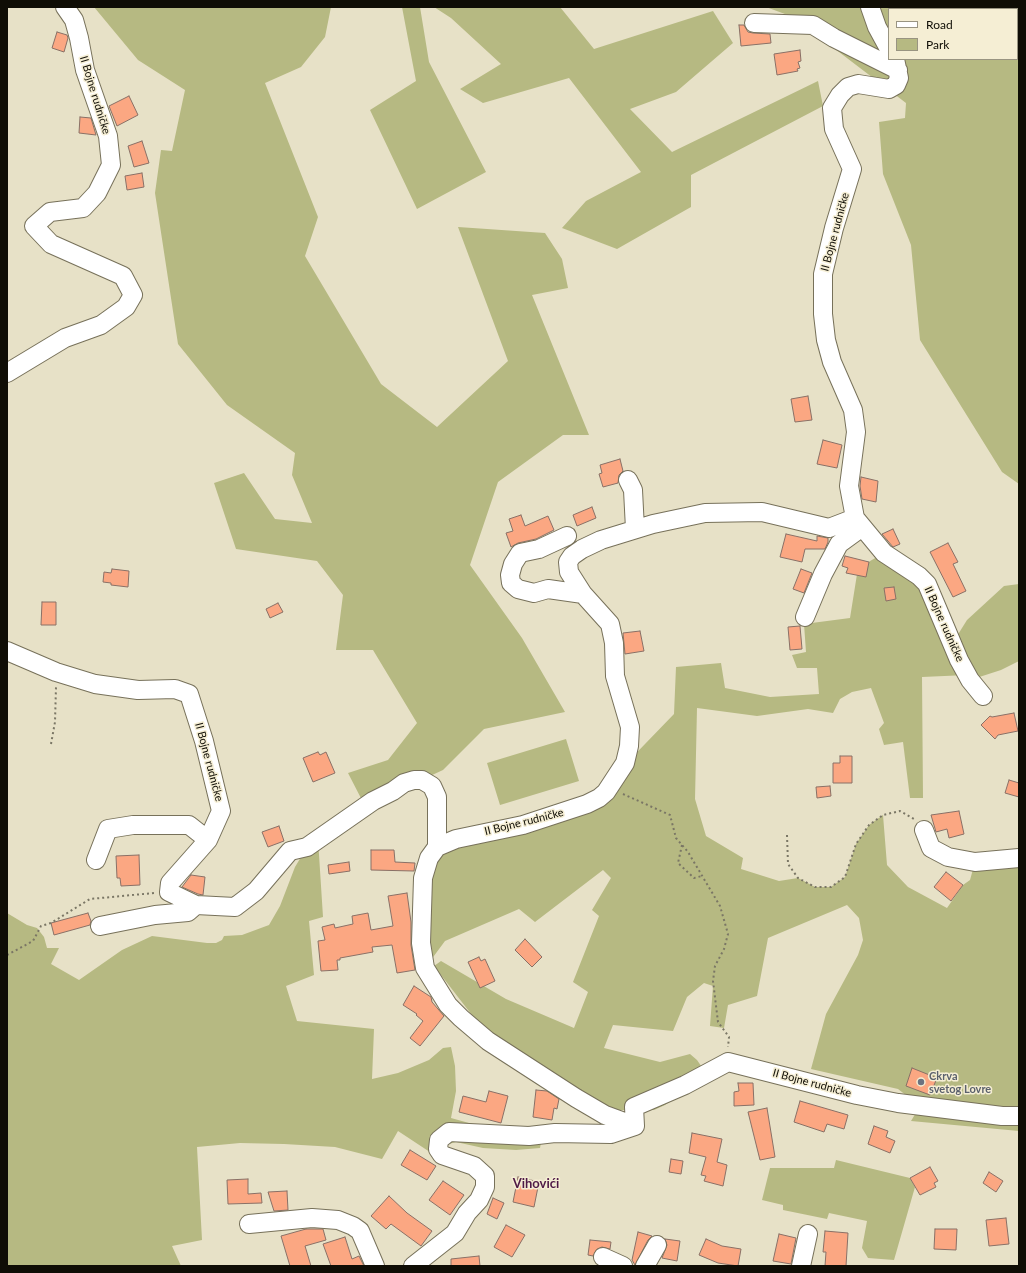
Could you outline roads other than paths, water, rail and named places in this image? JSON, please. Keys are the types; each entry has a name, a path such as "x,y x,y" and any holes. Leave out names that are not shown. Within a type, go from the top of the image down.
{"street":[{"name":"II Bojne rudničke","path":"7,373 65,338 101,325 126,308 133,295 123,276 51,244 34,226 50,212 83,208 97,193 111,165 108,136 85,70 78,32 74,20 65,7"},
{"path":"870,7 877,27 888,47"},
{"name":"II Bojne rudničke","path":"754,23 813,25 834,38 897,65 899,78 896,85 889,89 858,84 848,87 840,95 832,108 834,129 852,169 834,228 824,274 823,314 826,340 832,362 853,410 856,432 849,486 858,523 884,553 919,576 927,584 959,660 970,680 983,696"},
{"path":"628,480 633,490 635,529"},
{"name":"II Bojne rudničke","path":"437,847 456,839 523,825 570,811 599,798 606,792 625,763 629,746 630,727 615,676 614,642 610,624 582,594 569,572 568,562 572,556 582,549 601,540 635,529 705,513 721,511 762,512 829,528 858,523"},
{"path":"805,617 822,574 839,544 858,523"},
{"path":"567,536 539,549 520,553 513,564 510,575 511,584 518,589 534,593 548,589 582,594"},
{"name":"II Bojne rudničke","path":"7,651 56,672 112,688 175,690 189,694 204,741 221,811 208,840 170,883 169,892 196,905"},
{"path":"100,926 155,915 188,912 196,905 235,907 256,891 290,851 307,847 373,801 393,792 404,783 414,780 422,780 432,786 437,797 437,847 429,858 423,878 421,943 425,968 448,1004 461,1018 488,1041 541,1076 605,1115 635,1126"},
{"path":"96,860 108,828 133,825 189,825 208,840"},
{"path":"924,830 931,848 948,857 974,862 1019,858"},
{"name":"II Bojne rudničke","path":"635,1126 634,1107 685,1085 728,1062 857,1095 898,1103 1002,1116 1019,1116"},
{"path":"413,1266 455,1233 467,1213 479,1200 485,1187 485,1176 474,1166 442,1155 438,1149 439,1140 449,1132 528,1136 555,1133 611,1134 635,1126"},
{"path":"249,1224 312,1218 338,1220 353,1226 360,1231 374,1266"},
{"path":"801,1266 808,1234"},
{"path":"645,1266 657,1245"},
{"path":"603,1257 623,1266"}],"place":[{"name":"Ckrva svetog Lovre","path":"921,1082"}],"district":[{"name":"Vihovići","path":"536,1184"}]}
